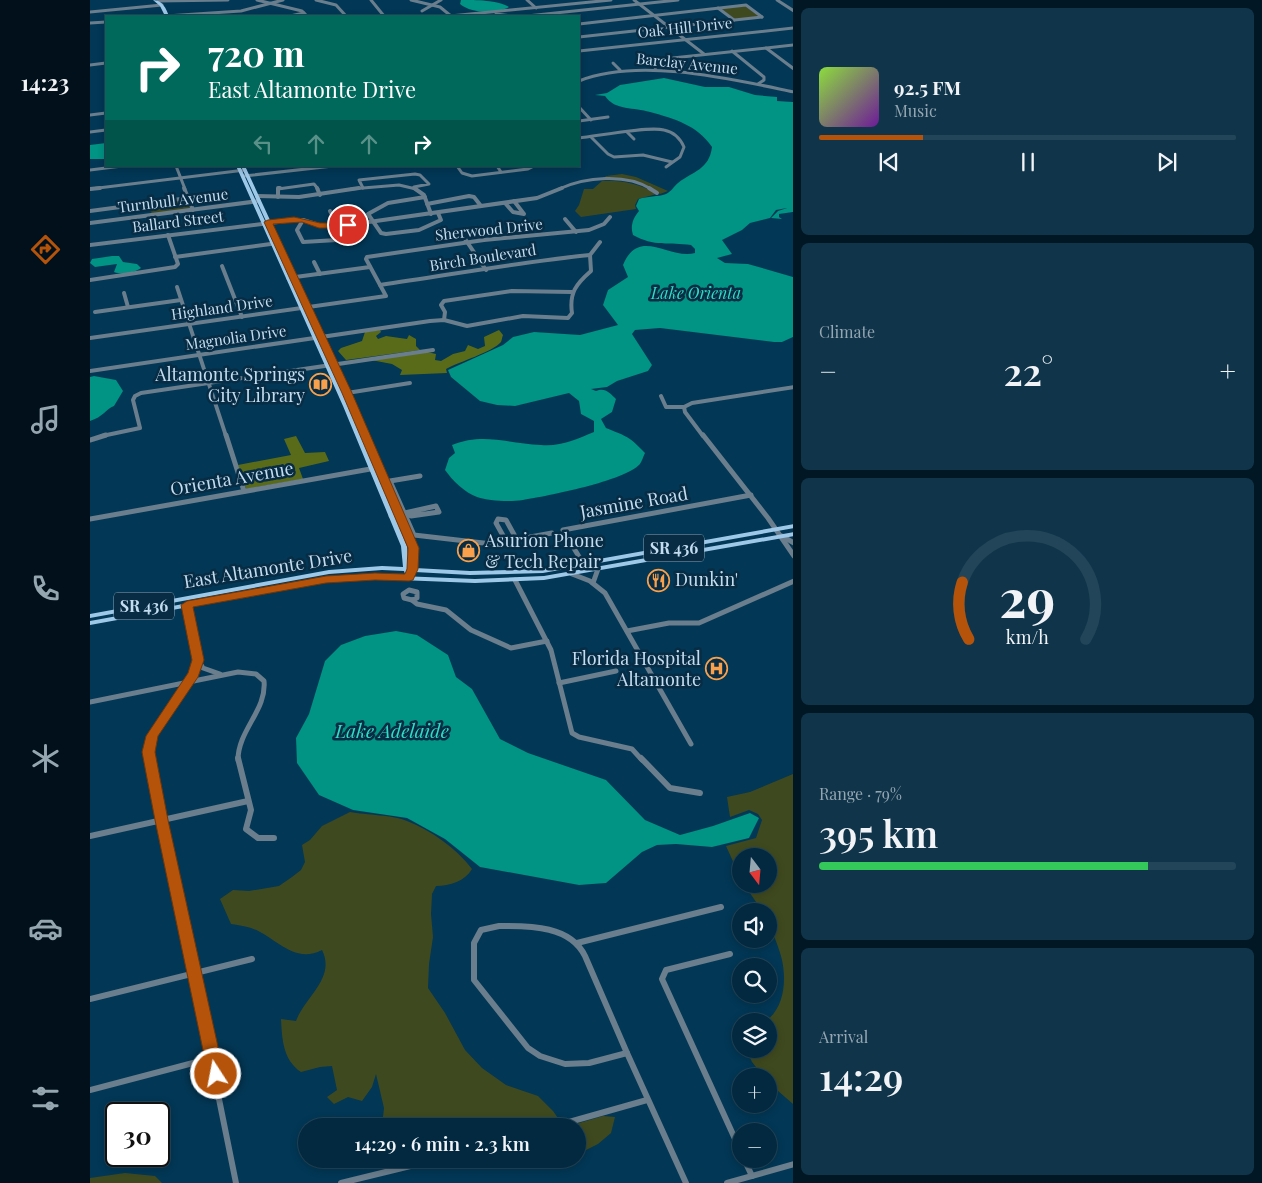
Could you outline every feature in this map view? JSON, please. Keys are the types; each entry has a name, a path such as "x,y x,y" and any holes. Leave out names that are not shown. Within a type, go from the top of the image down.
{"main road":[{"path":"156,1 162,5 167,15"},
{"path":"242,171 330,365 379,467 413,548 409,577"},
{"path":"330,365 347,393 349,406 371,469 398,515 409,569"},
{"name":"SR 436","path":"392,568 515,576 779,532 793,526"},
{"name":"East Altamonte Drive","path":"90,616 334,579 409,577 500,580 515,576 572,574 779,532 793,534"},
{"path":"392,568 401,560 404,546"},
{"path":"642,561 650,553"},
{"name":"East Altamonte Drive","path":"90,623 174,607 198,596 273,582 337,571 392,568"},
{"path":"266,590 272,586 273,582"}],"street":[{"path":"156,1 228,0"},
{"path":"258,0 306,15"},
{"path":"182,15 229,12 283,0"},
{"path":"316,0 336,4 345,15"},
{"path":"371,0 383,15"},
{"path":"411,0 443,8 449,15"},
{"path":"422,11 441,0"},
{"path":"572,0 576,4"},
{"path":"474,15 611,0"},
{"path":"636,0 704,54"},
{"path":"537,15 678,0"},
{"path":"777,0 793,11"},
{"path":"528,1 536,8"},
{"path":"528,1 536,1"},
{"path":"90,12 162,5"},
{"path":"580,24 746,5 762,17 580,37"},
{"path":"718,8 734,20"},
{"path":"507,11 511,15"},
{"path":"488,12 506,15"},
{"path":"90,23 105,22"},
{"name":"Oak Hill Drive","path":"580,51 793,28"},
{"path":"655,70 658,62 663,59 793,45"},
{"path":"766,48 793,68"},
{"path":"732,51 764,77 764,80 758,84"},
{"path":"90,66 105,63"},
{"path":"613,63 620,70"},
{"name":"Barclay Avenue","path":"580,80 601,72 655,70 758,84 793,92"},
{"path":"704,76 708,70"},
{"path":"580,108 591,120"},
{"path":"90,115 105,113"},
{"path":"580,121 608,117"},
{"path":"580,138 662,129 678,137 684,147 680,157 666,166"},
{"path":"90,132 105,130"},
{"path":"627,132 634,139"},
{"path":"591,137 608,154 614,157 643,155 672,162"},
{"path":"90,170 114,167"},
{"path":"176,167 193,210"},
{"path":"283,167 285,171"},
{"path":"90,189 242,171 285,171 323,167"},
{"path":"458,167 467,176 534,167"},
{"path":"498,167 502,172"},
{"path":"363,188 360,180 415,174 420,175 429,184 413,187"},
{"path":"313,178 320,194"},
{"name":"Ballard Street","path":"90,245 265,222 303,220 319,225 338,226 374,222 543,197 580,182 605,180 634,182 652,188 657,194"},
{"path":"316,185 278,188 278,196 297,198 400,184 413,187 422,192 432,214"},
{"name":"Turnbull Avenue","path":"90,223 193,210 278,196"},
{"path":"427,204 469,196 474,197 481,206"},
{"path":"425,197 395,201 376,208 368,214 381,233 411,231 438,222 441,220 438,213"},
{"path":"90,211 188,198"},
{"path":"505,203 512,211 524,214 514,202"},
{"path":"303,220 297,230 304,242 340,238 338,226 330,211"},
{"name":"Sherwood Drive","path":"370,267 366,259 367,257 467,242 576,232 596,228 604,224 610,217"},
{"path":"565,219 576,232"},
{"path":"461,233 486,270"},
{"path":"90,280 175,267 178,264 168,235"},
{"path":"572,292 518,290 444,301 441,305 445,312 444,320 467,326 523,316 568,318 572,313 570,302 572,292 578,282 591,271 590,255 600,242"},
{"path":"175,257 275,244"},
{"name":"Birch Boulevard","path":"380,285 541,260 590,255"},
{"path":"314,262 320,274"},
{"path":"222,266 242,317"},
{"path":"291,278 370,267 380,285"},
{"name":"Highland Drive","path":"90,338 386,296 380,285"},
{"path":"177,286 244,491"},
{"path":"124,293 128,307"},
{"path":"95,312 181,300"},
{"name":"Magnolia Drive","path":"90,371 444,320"},
{"path":"90,440 114,432 140,428 133,400 135,396 141,393 433,350"},
{"path":"347,393 410,383"},
{"path":"660,396 666,407 684,407 692,403 793,387"},
{"path":"684,407 685,412 779,532 793,556"},
{"name":"Orienta Avenue","path":"90,519 379,467"},
{"path":"420,476 390,481 398,515 414,535 492,544 552,533"},
{"name":"Jasmine Road","path":"584,565 563,530 751,495"},
{"path":"436,506 439,512 411,516 398,515 408,511 436,506"},
{"path":"506,542 496,523 498,519 506,520 517,540"},
{"path":"779,532 793,543"},
{"path":"593,583 598,569"},
{"path":"572,574 593,583 605,593 691,744"},
{"path":"515,576 554,659 570,730 574,735 632,749 670,788 700,793"},
{"path":"409,577 409,590"},
{"path":"627,631 669,623 699,623 779,589 793,581"},
{"path":"779,589 793,586"},
{"path":"412,600 418,598 419,594 409,590 404,592 403,596 407,599 417,604 446,610 471,630 511,648 547,641"},
{"path":"187,601 198,660 203,668 222,675"},
{"path":"198,660 196,669 152,736 149,745 161,820 195,973 236,1183"},
{"path":"559,683 616,671"},
{"path":"90,702 238,672 253,673 264,681 266,693 240,743 238,753 251,817 246,824 246,828 249,834 257,838 274,838"},
{"path":"90,836 248,801"},
{"path":"577,943 721,907"},
{"path":"628,1053 582,1065 553,1063 539,1057 528,1048 474,980 474,943 481,930 497,926 547,930 561,933 577,943 586,956 628,1053 647,1100 686,1183"},
{"path":"730,954 672,968 662,974 663,984 732,1133"},
{"path":"90,999 252,959"},
{"path":"90,1090 212,1058"},
{"path":"583,1118 647,1100"},
{"path":"727,1183 793,1164"},
{"path":"341,1183 402,1168"},
{"path":"748,1168 752,1176"}],"shaded area":[{"path":"745,6 760,17 735,19 720,8"},
{"path":"622,174 636,177 668,191 660,194 654,189 640,184 603,179 606,176"},
{"path":"602,181 631,183 657,194 638,199 635,205 636,209 581,217 575,211 584,189 593,189"},
{"path":"184,200 188,202 189,209 152,214 147,204"},
{"path":"380,330 381,332 376,336 378,339 386,336 407,339 409,335 416,339 416,346 420,350 346,360 338,351 341,348 362,341 365,332"},
{"path":"499,330 503,335 501,342 497,346 451,366 446,369 447,373 400,375 402,370 392,364 371,360 427,352 436,354 435,360 441,361 453,354 465,351 468,345 478,349 485,346 484,337"},
{"path":"296,436 305,453 325,452 329,461 299,468 303,479 246,489 238,465 291,455 284,439"},
{"path":"793,774 793,1104 777,1090 777,1068 757,1068 750,1058 777,1058 777,1013 773,1013 781,1000 784,973 777,944 777,903 757,903 750,893 778,892 778,848 732,848 732,859 726,846 756,838 762,820 758,814 749,810 730,817 727,797 750,792"},
{"path":"350,812 395,817 416,825 434,835 466,861 472,869 465,877 457,882 436,886 432,894 433,937 428,988 445,1013 465,1050 482,1068 506,1085 538,1096 558,1118 383,1118 384,1108 376,1074 372,1087 362,1101 348,1097 334,1104 327,1097 337,1090 332,1066 301,1072 290,1061 283,1041 281,1019 296,1021 300,1012 318,987 325,970 322,950 312,954 293,952 249,927 231,924 220,899 233,890 249,891 279,886 301,870 305,862 302,845 310,840 322,826"},
{"path":"603,1116 615,1117 611,1133 598,1144 586,1150 586,1121"},
{"path":"125,1173 155,1176 162,1183 90,1183 90,1178"}],"water":[{"path":"461,0 480,0 509,7 498,11 484,12 465,7 460,4"},
{"name":"Lake Orienta","path":"664,78 705,87 729,87 755,95 777,97 777,101 793,102 793,212 779,214 779,217 782,219 771,218 778,211 787,208 776,210 770,218 750,223 742,230 722,240 732,254 717,258 725,263 748,264 793,277 793,337 782,342 774,342 660,328 635,330 632,334 652,365 648,371 617,381 607,387 591,389 596,391 605,390 616,399 612,412 601,419 606,428 628,438 645,453 640,464 632,470 603,482 534,498 517,501 499,501 472,495 459,486 445,470 449,458 455,453 452,445 463,441 486,439 555,445 594,432 594,421 581,414 579,401 569,393 515,406 497,405 480,401 451,377 448,370 503,345 513,337 534,332 580,335 618,325 603,305 608,290 628,277 623,265 630,254 637,248 646,246 685,254 695,253 695,249 691,245 655,243 641,239 633,235 632,225 639,211 636,206 639,199 668,193 678,183 700,169 708,161 712,147 700,133 685,124 650,112 619,106 609,101 605,96 595,95 607,93 620,85"},
{"path":"105,143 105,159 90,159 90,145"},
{"path":"119,256 123,262 137,264 141,268 121,273 114,272 117,264 95,267 90,263 92,259"},
{"path":"90,377 116,380 123,391 114,406 90,421"},
{"name":"Lake Adelaide","path":"396,631 417,635 448,655 456,677 472,689 500,739 528,753 606,780 645,820 680,835 750,813 759,818 749,838 712,847 676,844 657,845 642,852 606,883 579,885 480,867 445,839 407,818 353,810 319,795 297,763 296,738 309,714 325,661 341,645 365,636"}],"place":[{"name":"Altamonte Springs City Library","path":"321,385"},
{"name":"Asurion Phone & Tech Repair","path":"469,551"},
{"name":"Dunkin'","path":"659,580"},
{"name":"Florida Hospital Altamonte","path":"717,669"}],"route":[{"path":"216,1074 161,820 149,752 152,736 196,669 198,660 187,605 326,580 409,577 413,569 413,548 347,393 268,222 303,220 319,225 348,225"}]}
